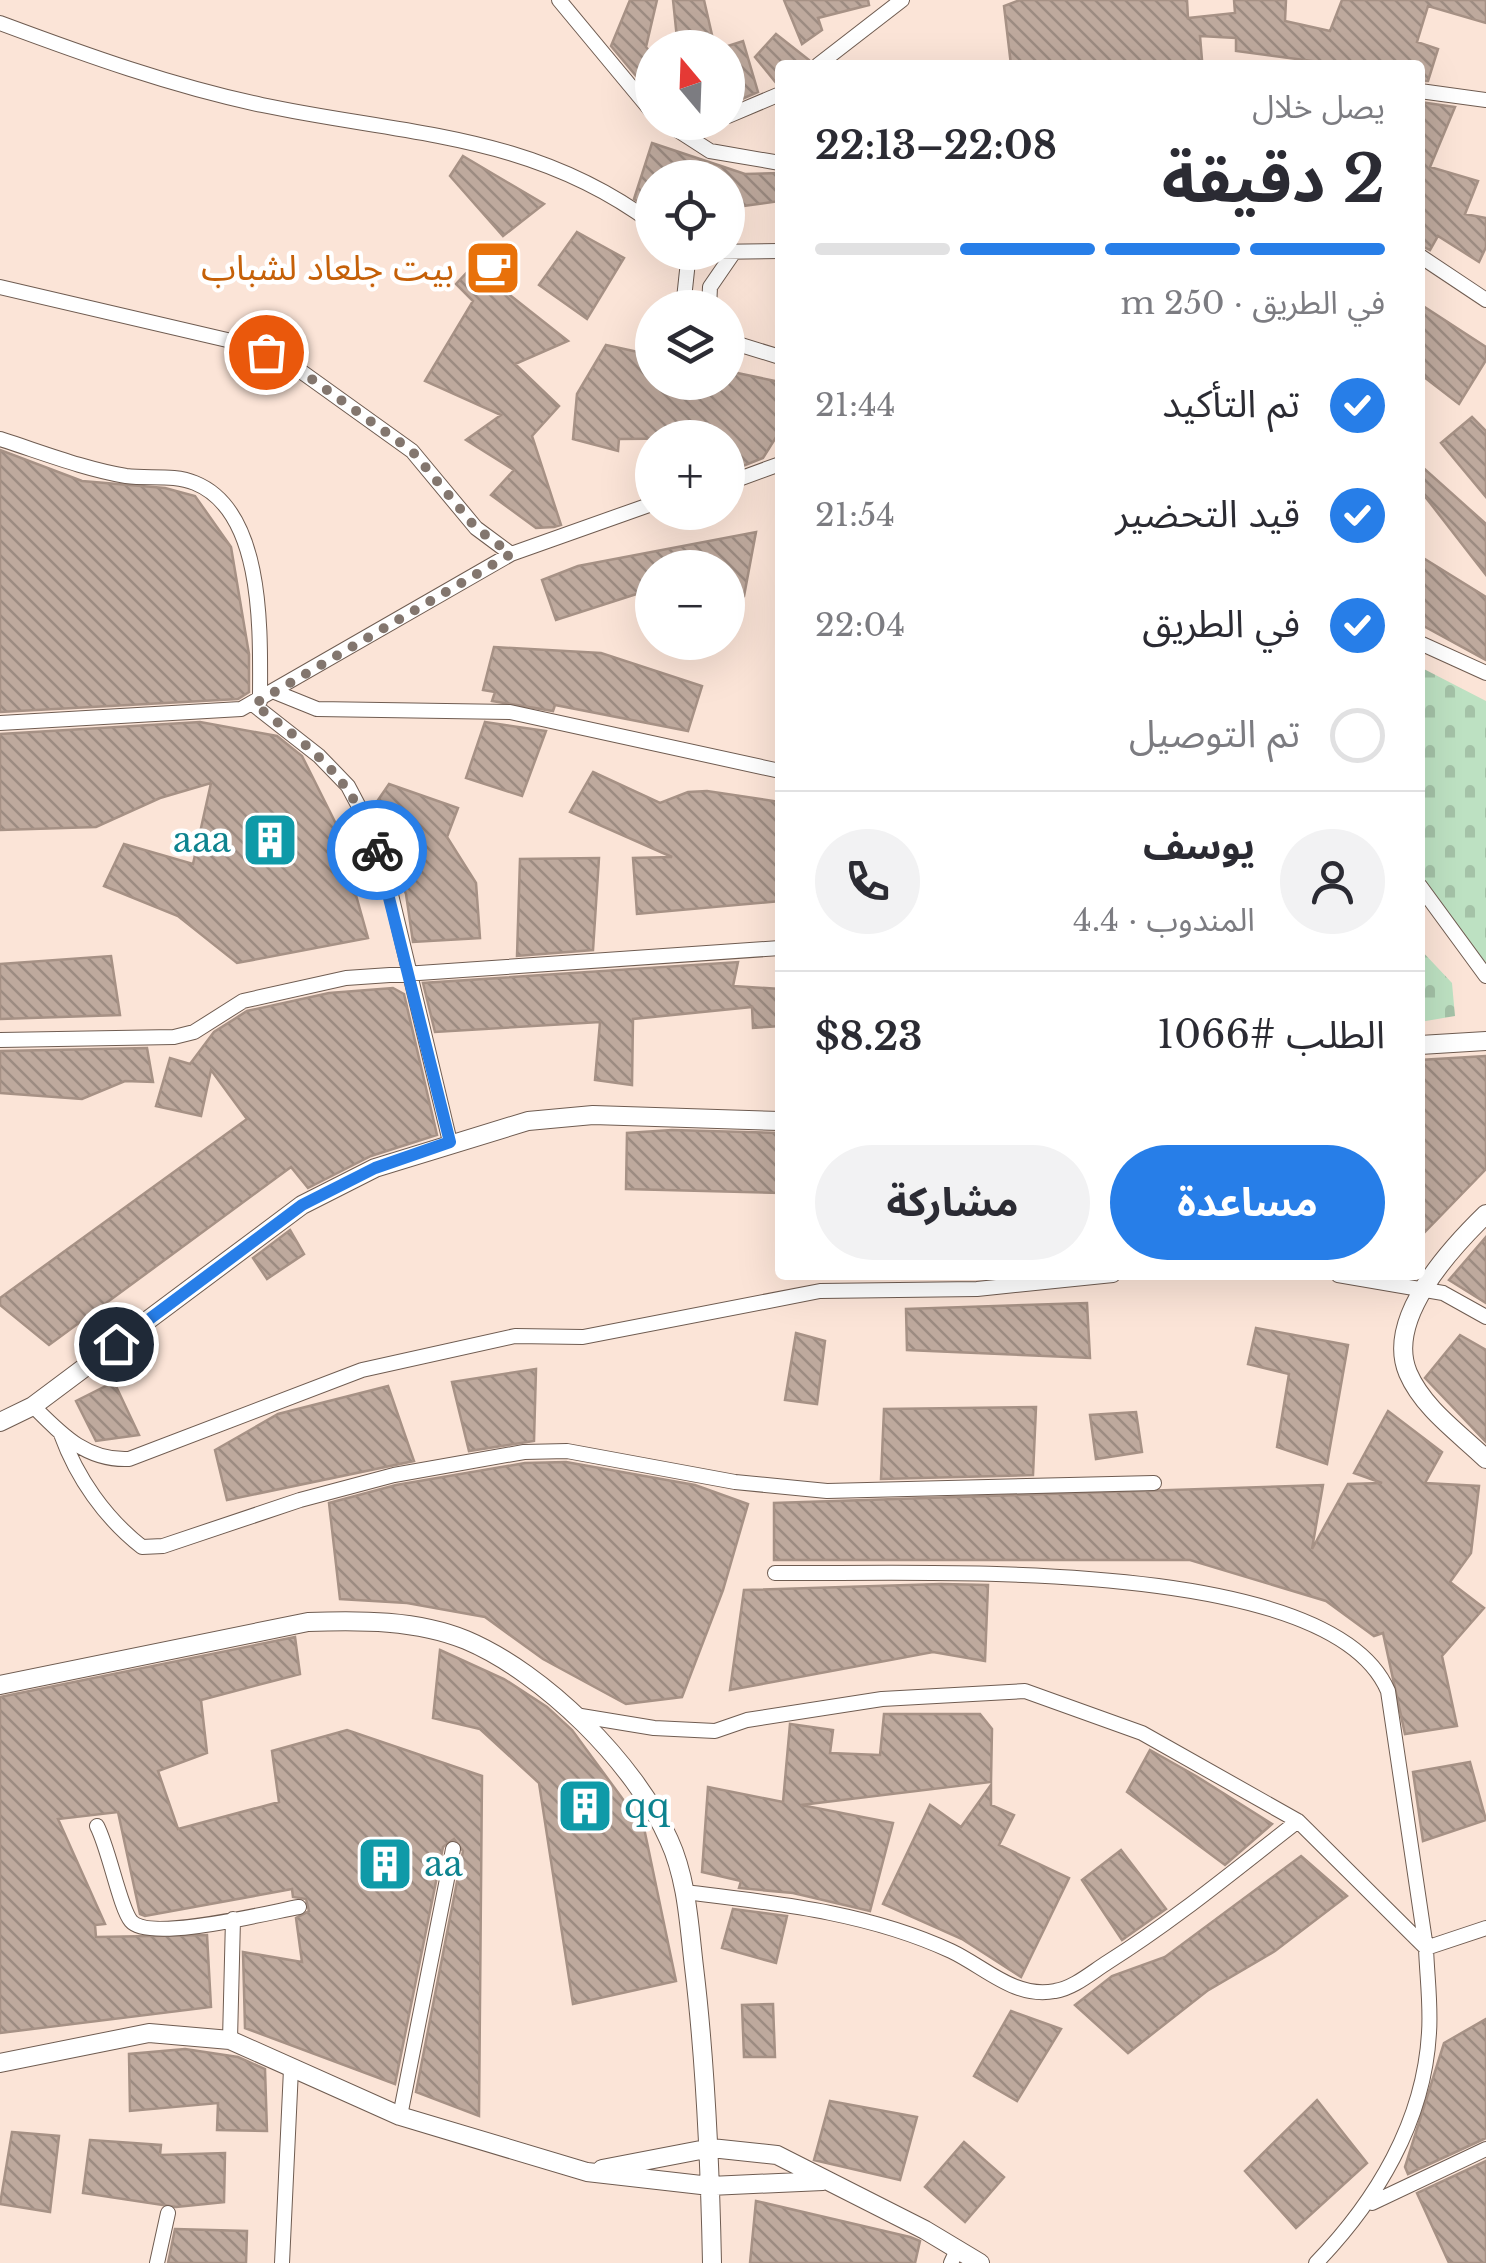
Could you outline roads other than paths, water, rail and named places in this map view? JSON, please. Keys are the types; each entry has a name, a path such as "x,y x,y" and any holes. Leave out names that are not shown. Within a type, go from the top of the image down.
{"street":[{"path":"559,0 635,92"},
{"path":"824,60 902,0"},
{"path":"0,23 196,90 465,140 534,158 635,211"},
{"path":"1425,91 1486,100"},
{"path":"745,109 775,96"},
{"path":"692,140 710,151 775,162"},
{"path":"745,254 775,251"},
{"path":"1425,259 1486,300"},
{"path":"0,287 240,343 288,362 412,451 476,528 511,554"},
{"path":"745,346 775,355"},
{"path":"0,439 126,476 197,484 227,506 238,523 252,572 260,630 257,703"},
{"path":"745,477 775,466"},
{"path":"0,724 257,703 511,554 635,510"},
{"path":"1425,645 1486,673"},
{"path":"274,692 316,709 510,712 775,769"},
{"path":"257,703 348,786 366,820 388,882 450,1142"},
{"path":"1425,893 1486,976"},
{"path":"0,1040 174,1037 194,1032 243,1001 346,978 775,948"},
{"path":"1425,1044 1486,1041"},
{"path":"0,1422 33,1406 302,1205 375,1168 528,1121 593,1115 775,1121"},
{"path":"1486,1214 1424,1290 1402,1347 1407,1370 1433,1408 1486,1458"},
{"path":"33,1406 86,1452 109,1460 129,1458 362,1370 514,1336 583,1337 820,1291 977,1289 1065,1280"},
{"path":"1367,1280 1464,1302 1486,1317"},
{"path":"61,1434 70,1458 107,1516 142,1547 162,1546 300,1500 394,1475 524,1452 601,1456 735,1482 828,1491 1154,1483"},
{"path":"776,1573 1038,1576 1225,1595 1295,1615 1333,1633 1378,1667 1388,1690 1426,1948 1429,2032 1422,2084 1398,2148 1363,2209 1316,2263"},
{"path":"0,1685 308,1622 347,1620 398,1624 465,1640 513,1666 575,1715 646,1798 670,1840 685,1892 711,2148 712,2263"},
{"path":"575,1715 654,1728 716,1731 747,1720 882,1699 1025,1691 1142,1733 1298,1821 1426,1948"},
{"path":"685,1892 805,1906 871,1923 952,1952 1002,1982 1043,1993 1060,1990 1143,1940 1298,1821"},
{"path":"97,1826 110,1851 130,1920 142,1929 233,1920 299,1907"},
{"path":"400,2116 453,1850"},
{"path":"230,2040 233,1920"},
{"path":"1426,1948 1486,1928"},
{"path":"0,2063 149,2033 230,2040 400,2116 587,2172 710,2186 823,2182"},
{"path":"282,2263 291,2070"},
{"path":"587,2172 711,2148 777,2155 954,2256 980,2263"},
{"path":"1363,2209 1393,2189 1486,2149"},
{"path":"156,2263 168,2213"}],"place":[{"name":"بيت جلعاد لشباب","path":"493,268"},
{"name":"aaa","path":"270,840"},
{"name":"qq","path":"585,1806"},
{"name":"aa","path":"385,1864"}]}
